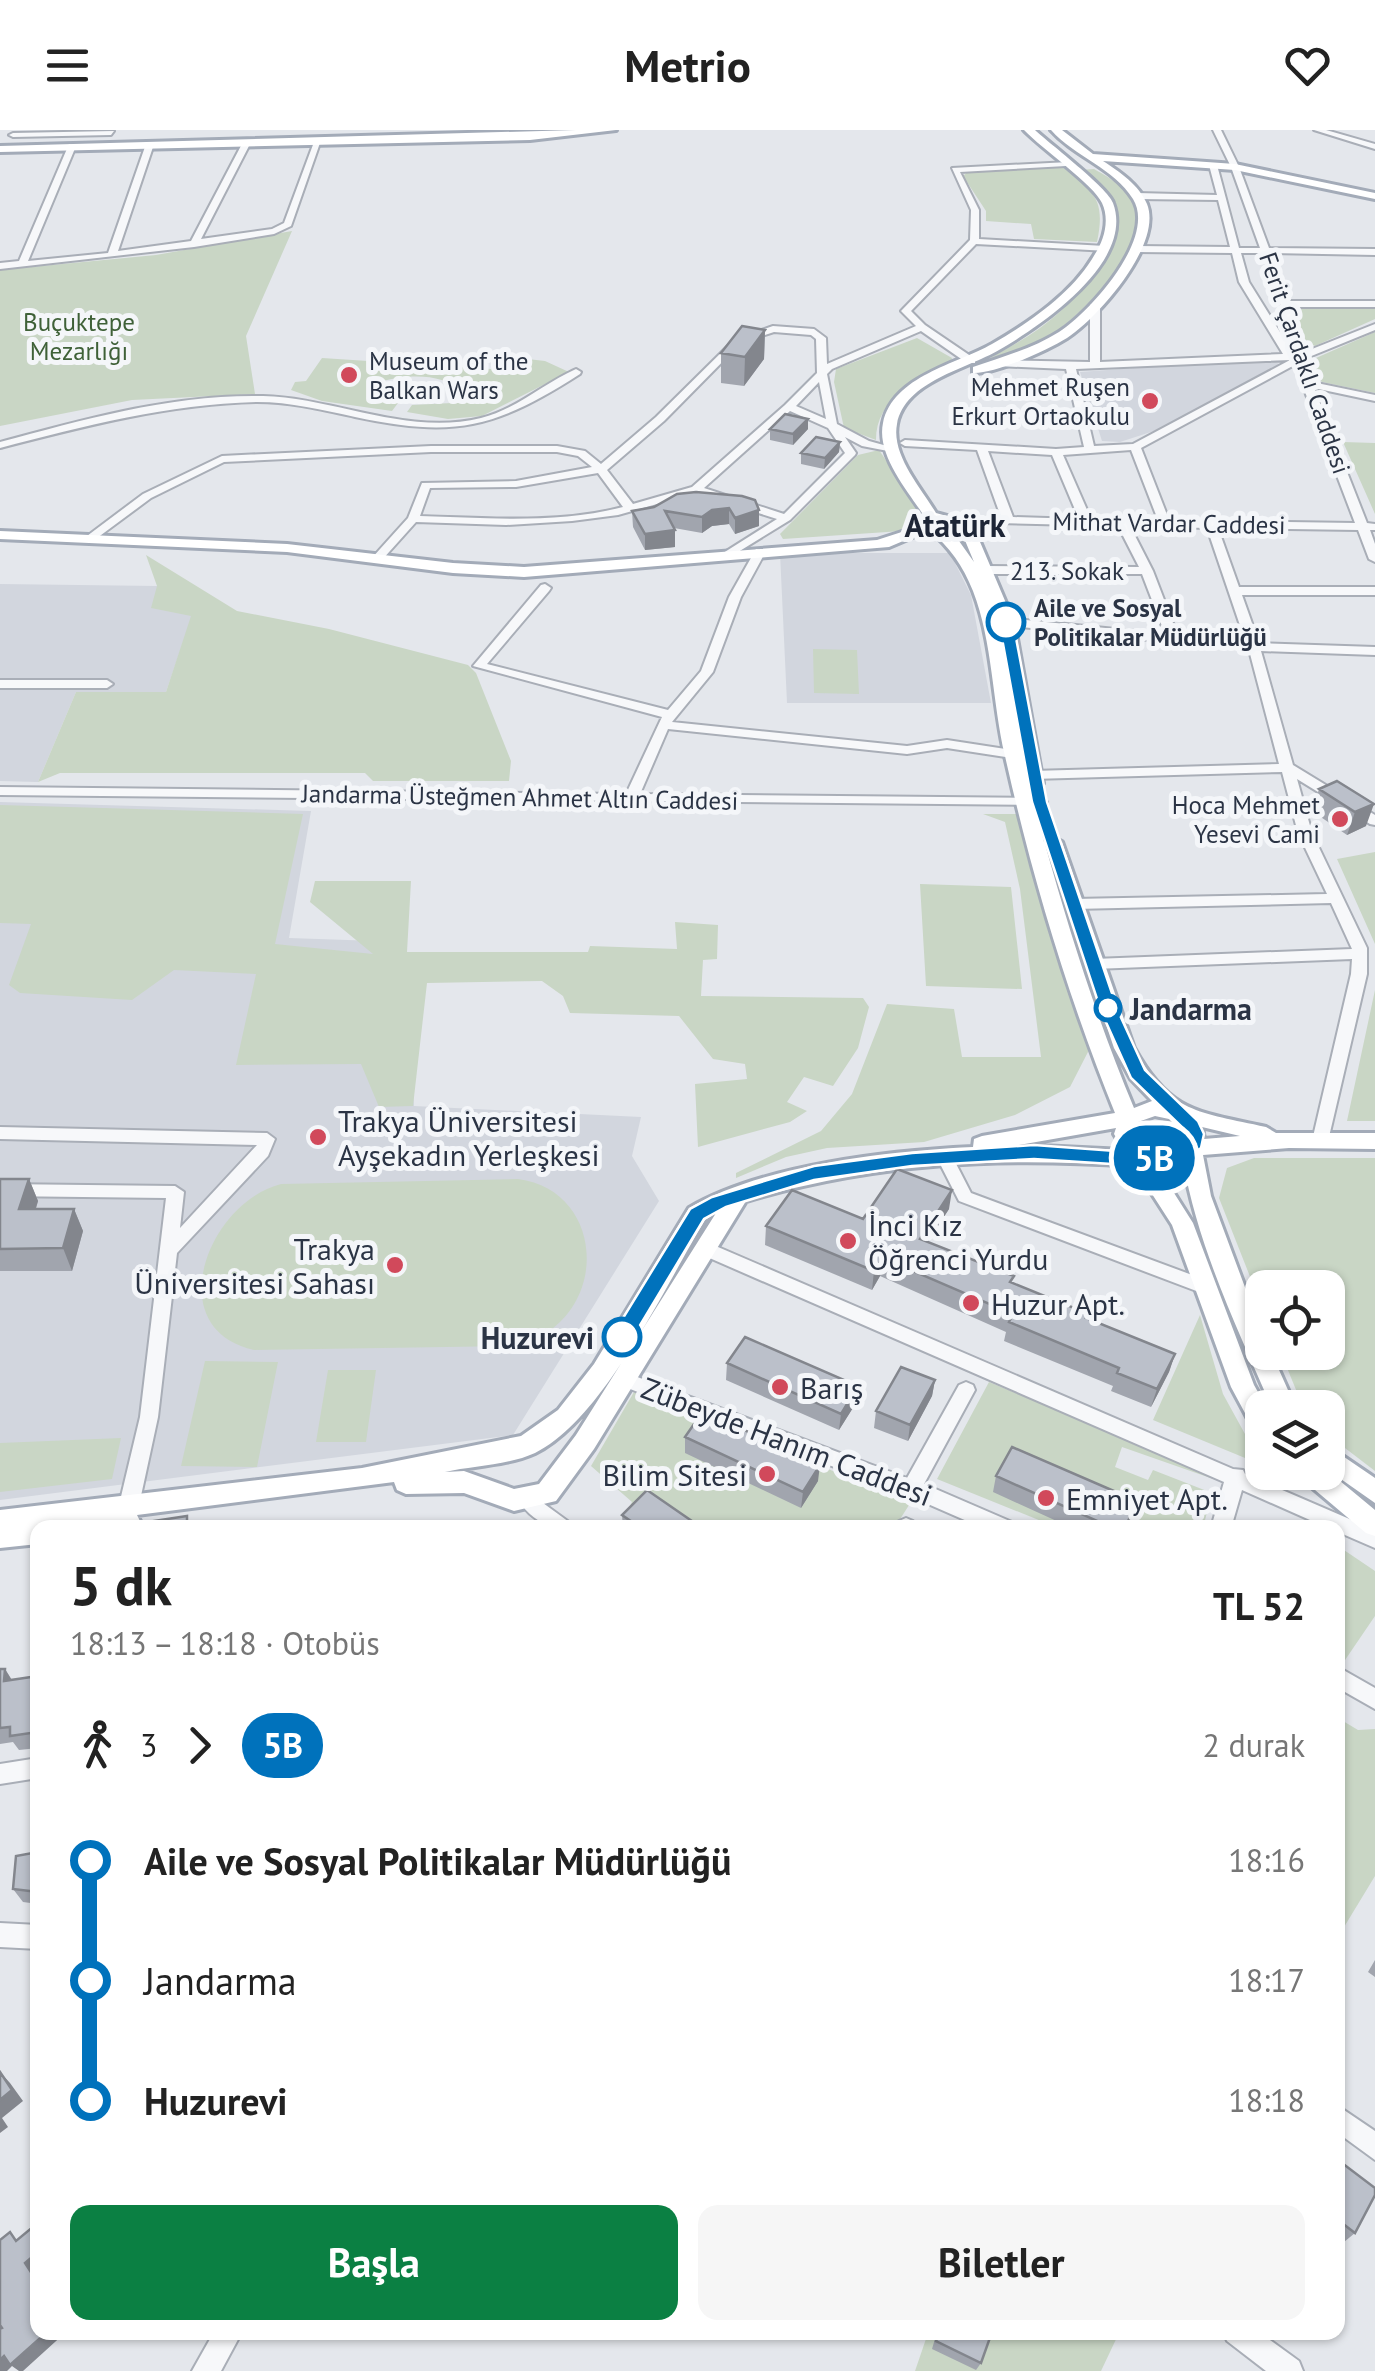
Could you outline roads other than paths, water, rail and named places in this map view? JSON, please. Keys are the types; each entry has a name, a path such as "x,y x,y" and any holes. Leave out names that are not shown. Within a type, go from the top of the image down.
{"main road":[{"path":"320,137 588,130"},
{"path":"8,141 110,135 530,138 610,130"},
{"path":"1028,130 1098,190 1110,207 1112,229 1105,248 1078,285 1052,309 971,361 921,386 904,399 890,422 896,444 938,526 956,546 982,598 1012,754 1074,904 1116,1029 1138,1074 1191,1126 1200,1196 1241,1311 1276,1390"},
{"path":"896,444 914,404 944,384 1064,334 1094,305 1138,249 1146,224 1137,196 1056,130"},
{"path":"8,141 72,146 156,138"},
{"path":"1066,164 1082,154 1235,167 1375,196"},
{"path":"1066,164 1146,162"},
{"path":"1118,178 1115,170 1125,164"},
{"path":"896,444 960,521 986,570 1006,622 1032,775 1033,802 1100,1053 1128,1118 1125,1134 1182,1223 1245,1392"},
{"path":"884,542 938,526 956,532 960,521"},
{"path":"0,535 287,548 453,568 524,572 884,542 956,546"},
{"path":"42,1520 127,1518 428,1480 464,1482 514,1500 528,1500 547,1493 697,1214 719,1202 736,1200 814,1173 944,1156 982,1144 1128,1118 1154,1108 1289,1140"},
{"path":"944,1156 971,1158 1034,1152 1143,1159 1174,1157 1191,1148 1289,1140 1375,1141"},
{"path":"127,1518 362,1478 527,1444 567,1418 613,1375 736,1200"},
{"path":"491,1491 491,1472 502,1452"},
{"path":"1345,1469 1375,1492"},
{"path":"1333,1490 1375,1525"},
{"path":"0,1521 30,1520"},
{"path":"0,1538 30,1533"}],"street":[{"name":"Ferit Çardaklı Caddesi","path":"1217,130 1235,167 1304,356 1307,384 1370,527 1375,559"},
{"path":"1318,130 1375,147 1371,130"},
{"path":"194,244 248,137"},
{"path":"0,266 112,255 274,230 288,224 320,137"},
{"path":"112,255 156,138"},
{"path":"22,264 72,146"},
{"path":"971,361 906,312 974,241 975,210 955,170 1066,164"},
{"path":"1213,165 1239,250 1244,282 1289,355"},
{"path":"1137,196 1223,198"},
{"path":"974,241 1105,248"},
{"path":"1138,249 1375,252"},
{"path":"1284,304 1375,304"},
{"path":"1094,305 1095,365"},
{"path":"413,519 532,522 630,508 696,489 822,373 922,327"},
{"path":"789,407 856,440 1056,452 1135,446 1304,356 1375,327"},
{"path":"426,485 516,484 601,469 660,419 738,341 756,332 814,332 822,338 822,373 832,426 851,453 786,518 726,555"},
{"path":"997,363 1070,366 1304,356"},
{"path":"1070,366 1090,451"},
{"path":"0,445 128,412 189,402 266,399 408,422 467,424 510,412 576,372"},
{"path":"1307,384 1375,398"},
{"path":"1135,446 1164,522"},
{"path":"981,448 1008,520"},
{"path":"377,558 413,519 426,485 431,449"},
{"path":"89,538 147,496 222,458 431,449 568,450 581,453 601,469 630,508"},
{"path":"1056,452 1086,521"},
{"path":"696,489 786,518"},
{"name":"Mithat Vardar Caddesi","path":"960,521 1370,527"},
{"path":"1122,522 1173,639"},
{"path":"1211,524 1254,647 1306,833 1360,954 1359,974 1320,1141"},
{"path":"631,798 666,720 706,672 735,597 760,552"},
{"name":"213. Sokak","path":"986,570 1147,572"},
{"path":"545,588 479,666 666,720 907,750 940,744 1012,754"},
{"path":"1234,590 1375,591"},
{"path":"1006,622 1254,647 1375,650"},
{"path":"0,684 107,684"},
{"path":"1032,775 1289,768 1375,821"},
{"name":"Jandarma Üsteğmen Ahmet Altın Caddesi","path":"0,791 1033,802"},
{"path":"1074,904 1335,898"},
{"path":"1094,964 1360,954"},
{"path":"0,1133 267,1140 262,1152 169,1251"},
{"path":"944,1156 965,1196 1205,1287"},
{"path":"0,1190 175,1192 149,1417 127,1518"},
{"path":"704,1248 1333,1520"},
{"name":"Zübeyde Hanım Caddesi","path":"613,1375 986,1520"},
{"path":"912,1488 966,1390"},
{"path":"1222,1520 1236,1476"},
{"path":"528,1500 552,1520"},
{"path":"1345,1525 1375,1539"},
{"path":"1345,1680 1375,1699"},
{"path":"0,1774 30,1769"},
{"path":"0,1935 30,1937"},
{"path":"1345,2123 1375,2147"},
{"path":"206,2371 224,2340"},
{"path":"1247,2340 1289,2371"}],"place":[{"name":"Museum of the Balkan Wars","path":"349,375"},
{"name":"Mehmet Ruşen Erkurt Ortaokulu","path":"1150,401"},
{"name":"Aile ve Sosyal Politikalar Müdürlüğü","path":"1006,622"},
{"name":"Hoca Mehmet Yesevi Cami","path":"1340,819"},
{"name":"Jandarma","path":"1108,1008"},
{"name":"Trakya Üniversitesi Ayşekadın Yerleşkesi","path":"318,1137"},
{"name":"İnci Kız Öğrenci Yurdu","path":"848,1241"},
{"name":"Trakya Üniversitesi Sahası","path":"395,1265"},
{"name":"Huzur Apt.","path":"971,1303"},
{"name":"Huzurevi","path":"622,1337"},
{"name":"Barış","path":"780,1387"},
{"name":"Bilim Sitesi","path":"767,1474"},
{"name":"Emniyet Apt.","path":"1046,1498"}],"district":[{"name":"Atatürk","path":"955,525"}],"park label":[{"name":"Buçuktepe Mezarlığı","path":"79,336"}]}
